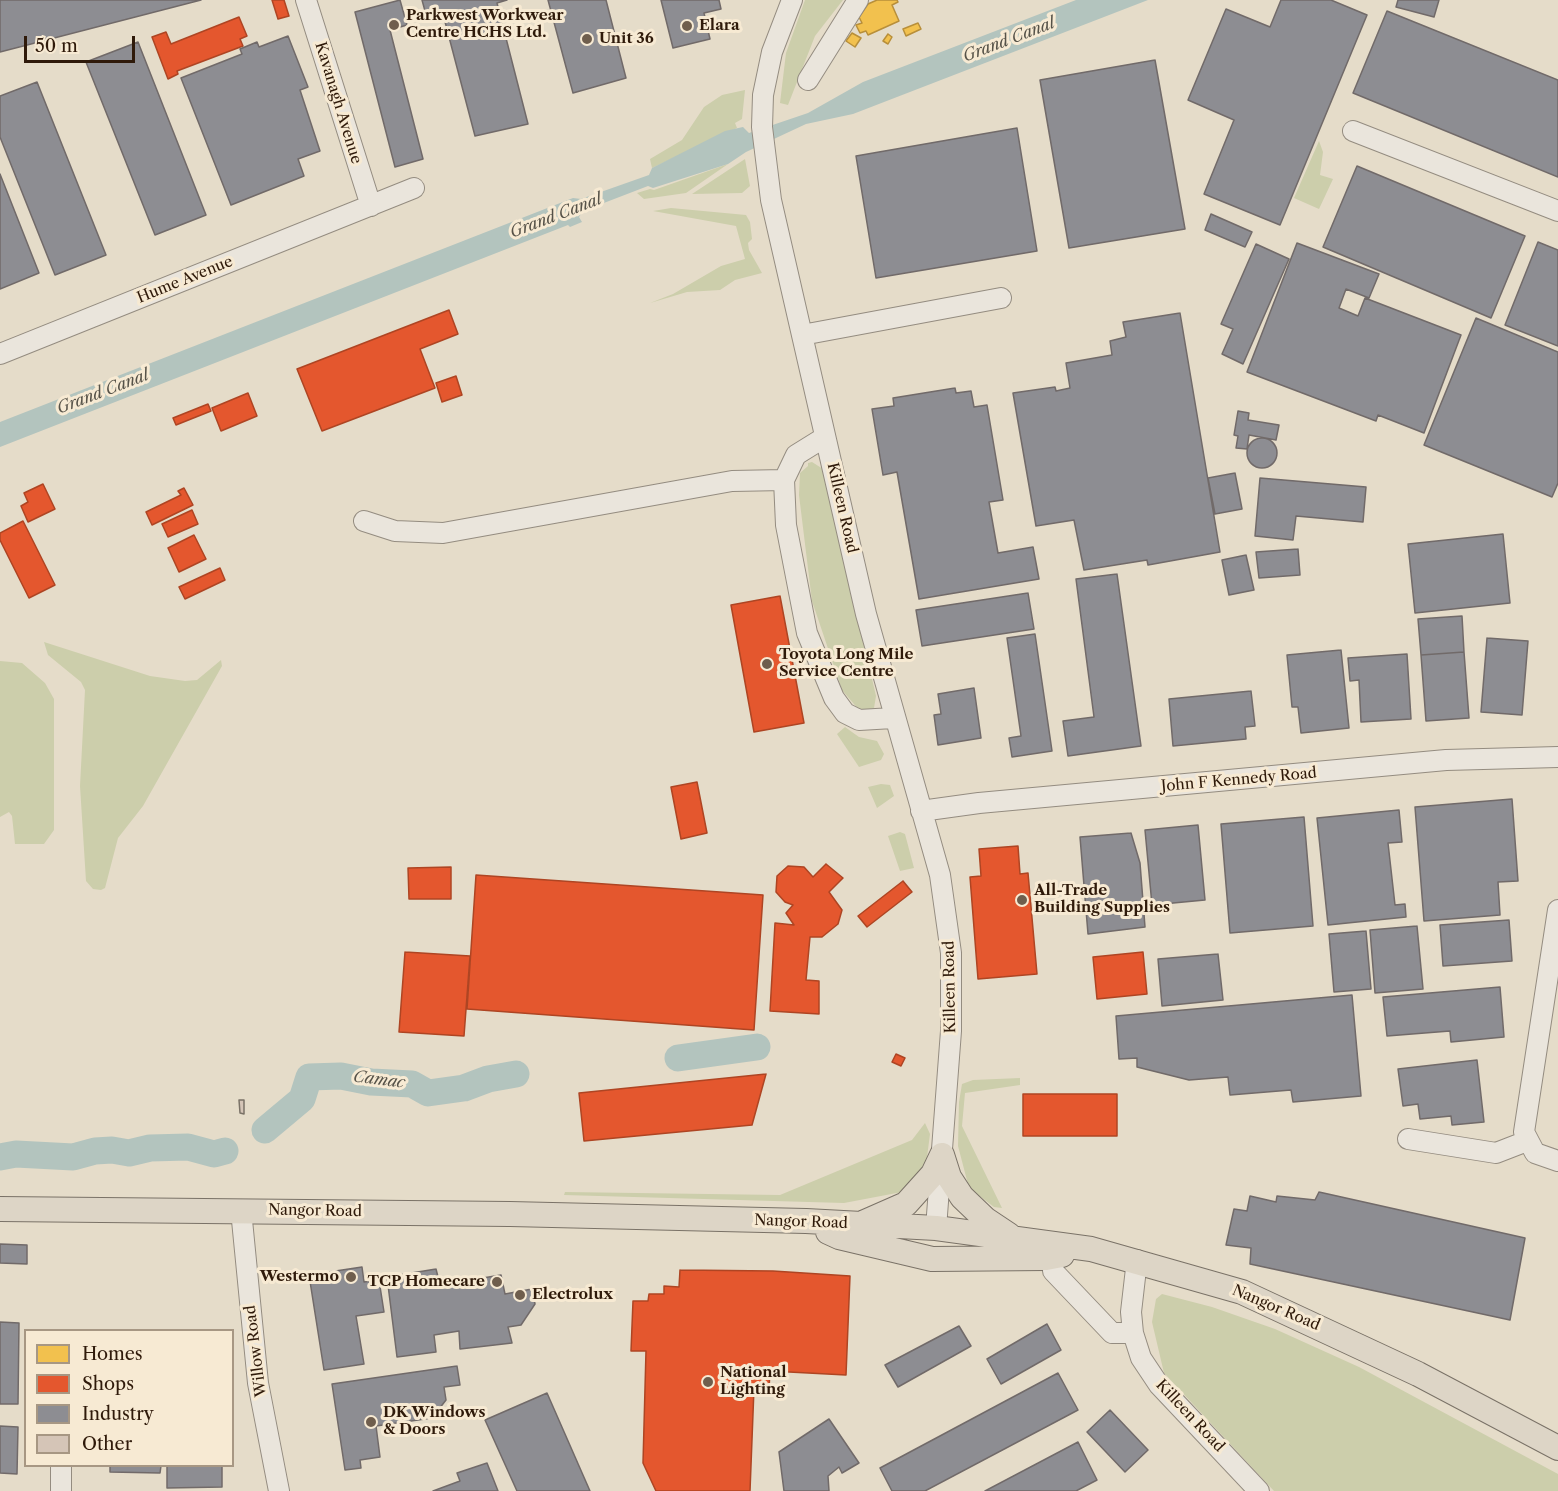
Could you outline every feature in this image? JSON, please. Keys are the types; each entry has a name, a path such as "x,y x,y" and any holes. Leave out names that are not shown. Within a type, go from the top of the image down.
{"main road":[{"path":"860,1224 906,1204 933,1173 942,1155"},
{"path":"942,1155 949,1177 962,1197 985,1219 1015,1239"},
{"name":"Nangor Road","path":"0,1209 241,1210 806,1221 936,1228 1091,1249 1137,1260 1242,1292 1418,1374 1558,1448"},
{"path":"806,1221 838,1237 933,1259 1046,1258 1091,1249"}],"street":[{"name":"Kavanagh Avenue","path":"306,0 371,206"},
{"name":"Killeen Road","path":"792,0 771,52 763,95 762,127 766,167 866,614 893,718 940,875 951,953 951,1031 936,1228"},
{"path":"808,80 858,0"},
{"path":"1353,131 1558,211"},
{"name":"Hume Avenue","path":"0,354 414,188"},
{"path":"802,335 1001,298"},
{"path":"825,437 796,455 784,480 786,525 807,633 834,698 845,713 860,720 893,718"},
{"path":"364,521 404,532 443,533 732,481 784,480"},
{"name":"John F Kennedy Road","path":"921,811 979,803 1446,760 1558,757"},
{"path":"1558,910 1524,1131 1535,1153 1558,1161"},
{"path":"1408,1139 1496,1153 1527,1141"},
{"name":"Willow Road","path":"241,1210 258,1383 279,1491"},
{"name":"Killeen Road","path":"1137,1260 1131,1312 1133,1333 1141,1358 1159,1385 1259,1491"},
{"path":"1053,1271 1112,1333 1133,1333"},
{"path":"61,1467 61,1491"}],"green space":[{"path":"805,0 843,0 815,36 788,105 780,103 786,53"},
{"path":"745,90 742,119 735,123 737,128 652,168 650,159 682,140 704,107 722,95"},
{"path":"1319,141 1323,152 1320,175 1333,179 1319,209 1294,198"},
{"path":"745,159 750,186 742,193 692,194"},
{"path":"728,164 686,193 644,199 637,193 654,190"},
{"path":"671,208 746,215 750,222 752,239 748,243 749,250 762,273 735,280 720,290 687,292 650,303 673,294 721,266 745,259 736,226 653,211"},
{"path":"812,462 823,469 876,696 874,708 868,710 859,710 842,690 812,601 799,495 800,473 808,466 808,463"},
{"path":"44,642 150,676 185,681 197,680 221,660 222,666 143,806 118,838 105,888 101,890 93,889 86,881 80,786 85,690 81,682 48,655"},
{"path":"0,661 22,663 45,683 54,699 54,830 44,844 15,844 12,816 9,812 0,817"},
{"path":"845,727 859,737 877,741 884,754 881,760 859,767 837,734"},
{"path":"881,784 890,785 894,796 877,808 868,787"},
{"path":"900,832 905,834 914,868 900,871 888,836"},
{"path":"1020,1078 1020,1085 965,1093 962,1126 1002,1208 994,1207 969,1188 958,1146 959,1102 962,1084 973,1080"},
{"path":"925,1123 930,1134 926,1165 902,1192 844,1203 564,1195 565,1192 780,1195 912,1140"},
{"path":"1162,1294 1212,1307 1275,1329 1359,1367 1558,1474 1558,1491 1274,1491 1164,1373 1152,1322 1156,1299"}],"water":[{"name":"Grand Canal","path":"1076,0 1148,0 853,114 806,124 746,152 728,164 653,188 648,186 583,211 579,217 582,222 570,227 568,225 0,447 0,422 573,198 581,199 649,175 652,168 725,131 743,127 749,133 808,113 863,82"}],"building: Homes":[{"path":"877,0 897,0 898,2 892,5 899,21 868,35 866,31 860,33 856,25 862,23 859,17 868,4"},
{"path":"918,23 921,29 906,36 903,29"},
{"path":"852,33 861,38 855,47 846,41"},
{"path":"888,34 892,37 888,44 883,41"}],"building: Shops":[{"path":"272,0 284,0 289,16 278,19"},
{"path":"239,17 247,36 240,39 243,46 177,71 178,74 168,79 152,37 166,32 171,44"},
{"path":"449,310 458,334 420,349 435,388 322,431 297,369"},
{"path":"456,376 462,395 442,402 436,383"},
{"path":"248,393 257,416 221,431 212,408"},
{"path":"208,404 211,411 176,425 173,418"},
{"path":"43,484 55,509 28,522 21,506 28,502 24,493"},
{"path":"184,488 193,505 152,525 146,512 181,495 178,491"},
{"path":"192,510 198,524 168,537 162,524"},
{"path":"23,521 55,585 29,598 0,540 0,533"},
{"path":"194,535 206,559 179,572 168,548"},
{"path":"220,568 225,580 185,599 179,587"},
{"name":"Toyota Long Mile Service Centre","path":"780,596 804,723 754,732 731,605"},
{"path":"697,782 707,833 681,839 671,787"},
{"path":"1018,846 1020,874 1028,873 1037,974 978,979 970,877 981,876 979,849"},
{"path":"826,864 843,878 829,892 842,910 838,924 822,937 810,937 806,980 819,981 819,1014 770,1011 775,923 794,925 786,913 793,905 785,902 776,892 777,876 788,866 804,867 813,877"},
{"path":"451,867 451,899 409,899 408,868"},
{"path":"476,875 763,895 754,1030 467,1009"},
{"path":"903,881 912,892 867,927 858,916"},
{"path":"405,952 470,956 464,1036 399,1032"},
{"path":"1143,952 1147,994 1097,999 1093,957"},
{"path":"896,1054 905,1058 901,1066 892,1062"},
{"path":"766,1074 752,1125 584,1141 579,1093"},
{"path":"1023,1094 1117,1094 1117,1136 1023,1136"},
{"name":"National Lighting","path":"680,1270 773,1271 850,1276 846,1375 770,1371 769,1389 754,1388 750,1491 656,1491 643,1463 646,1351 631,1351 633,1301 648,1301 649,1294 664,1294 664,1286 679,1287"}],"building: Industry":[{"path":"0,0 201,0 0,52"},
{"path":"400,0 407,25 390,30 423,159 395,167 355,12"},
{"path":"422,0 507,0 497,3 528,124 475,136 444,18 428,22"},
{"name":"Unit 36","path":"548,0 606,0 626,78 573,93"},
{"name":"Elara","path":"661,0 719,0 721,9 704,13 710,39 673,48"},
{"path":"1281,0 1331,0 1367,15 1280,225 1204,194 1234,120 1188,100 1226,9 1270,27"},
{"path":"1398,0 1439,0 1434,17 1396,7"},
{"path":"1387,11 1558,80 1558,177 1353,93"},
{"path":"288,36 308,87 300,90 320,151 298,159 304,176 231,205 181,78 242,54 240,49 257,42 259,47"},
{"path":"138,42 206,215 155,235 86,62"},
{"path":"1155,60 1185,229 1069,248 1040,80"},
{"path":"37,82 106,255 55,275 0,137 0,96"},
{"path":"1017,128 1037,251 876,278 856,156"},
{"path":"1357,166 1525,236 1491,318 1323,247"},
{"path":"0,174 39,273 0,289"},
{"path":"1211,214 1252,232 1245,247 1205,230"},
{"path":"1538,242 1558,250 1558,346 1505,325"},
{"path":"1297,243 1379,274 1369,298 1346,289 1339,308 1358,316 1365,298 1461,335 1424,433 1378,415 1376,421 1247,372"},
{"path":"1256,244 1289,259 1243,364 1222,354 1233,329 1221,324"},
{"path":"1180,313 1220,552 1148,565 1147,560 1084,570 1074,520 1036,526 1013,393 1055,387 1056,391 1070,388 1066,363 1112,355 1110,341 1126,337 1123,322"},
{"path":"1476,318 1558,352 1558,483 1552,497 1424,445"},
{"path":"955,388 956,393 971,391 974,407 987,405 1003,500 989,502 998,553 1033,547 1039,579 919,599 897,472 883,475 872,409 894,406 893,398"},
{"path":"1238,411 1249,413 1248,420 1279,425 1276,440 1249,435 1247,449 1236,448 1238,436 1234,435"},
{"path":"1262,438 1273,442 1277,453 1273,464 1262,468 1251,464 1247,453 1251,442"},
{"path":"1235,473 1242,509 1215,514 1208,478"},
{"path":"1260,478 1366,487 1363,522 1296,516 1293,540 1255,536"},
{"path":"1503,534 1510,603 1415,613 1408,544"},
{"path":"1298,549 1300,575 1259,578 1256,552"},
{"path":"1246,555 1254,590 1229,595 1222,560"},
{"path":"1117,574 1141,746 1068,756 1063,721 1094,717 1076,579"},
{"path":"1028,593 1034,629 922,646 916,610"},
{"path":"1462,616 1464,652 1421,655 1418,619"},
{"path":"1035,634 1052,751 1012,757 1009,738 1021,736 1007,638"},
{"path":"1487,638 1528,641 1522,715 1481,712"},
{"path":"1341,650 1349,728 1301,733 1298,707 1292,707 1287,655"},
{"path":"1464,652 1469,718 1426,721 1421,655"},
{"path":"1407,654 1411,719 1361,722 1359,680 1350,681 1348,658"},
{"path":"974,688 981,738 938,745 934,715 941,714 938,694"},
{"path":"1251,691 1255,726 1245,727 1246,739 1173,746 1169,699"},
{"path":"1512,799 1518,881 1498,882 1500,915 1424,921 1415,807"},
{"path":"1399,810 1402,842 1388,843 1395,905 1405,904 1406,917 1328,925 1317,818"},
{"path":"1304,817 1313,926 1230,933 1221,824"},
{"path":"1198,825 1205,900 1152,905 1145,830"},
{"path":"1131,833 1140,863 1145,927 1088,934 1080,837"},
{"path":"1509,920 1512,961 1443,966 1440,925"},
{"path":"1417,926 1423,989 1375,993 1370,930"},
{"path":"1366,931 1371,989 1334,992 1329,934"},
{"path":"1218,954 1223,1000 1162,1006 1158,959"},
{"path":"1500,987 1504,1037 1451,1042 1450,1031 1387,1036 1383,997"},
{"path":"1352,995 1361,1096 1293,1102 1291,1090 1230,1095 1228,1077 1189,1080 1137,1067 1137,1058 1119,1059 1116,1016"},
{"path":"1477,1060 1484,1122 1452,1125 1451,1116 1420,1119 1418,1104 1403,1106 1398,1069"},
{"path":"1319,1192 1525,1238 1510,1320 1250,1264 1251,1248 1226,1245 1234,1209 1247,1211 1250,1196 1276,1202 1277,1196 1315,1200"},
{"path":"0,1244 27,1245 27,1264 0,1263"},
{"path":"362,1267 364,1282 379,1280 384,1312 356,1316 364,1364 324,1370 309,1275"},
{"path":"436,1269 440,1285 501,1275 505,1294 532,1289 535,1304 521,1325 508,1327 512,1343 460,1349 459,1331 434,1335 436,1352 397,1357 387,1277"},
{"path":"0,1322 19,1323 18,1404 0,1404"},
{"path":"1047,1324 1061,1350 1001,1384 987,1359"},
{"path":"959,1326 971,1346 898,1387 885,1365"},
{"name":"DK Windows & Doors","path":"457,1366 460,1385 444,1387 446,1400 432,1418 376,1426 380,1457 360,1460 361,1468 345,1470 332,1384"},
{"path":"1058,1373 1078,1410 925,1491 892,1491 880,1468"},
{"path":"547,1393 590,1491 517,1491 485,1420"},
{"path":"1110,1410 1148,1450 1125,1472 1087,1432"},
{"path":"829,1419 859,1463 842,1473 839,1467 828,1476 829,1491 784,1491 779,1452"},
{"path":"0,1426 18,1427 17,1474 0,1473"},
{"path":"1078,1442 1097,1480 1076,1491 985,1491"},
{"path":"487,1463 498,1491 433,1491 460,1481 457,1473"},
{"path":"110,1467 161,1467 160,1473 110,1472"},
{"path":"167,1467 222,1467 222,1487 167,1488"}],"building: Other":[{"path":"239,1100 244,1100 244,1114 240,1113"}],"waterway":[{"name":"Camac","path":"678,1058 757,1047"},
{"name":"Camac","path":"265,1130 302,1099 309,1077 341,1076 371,1082 412,1084 428,1093 464,1088 488,1079 516,1074"},
{"name":"Camac","path":"0,1157 16,1154 73,1157 95,1151 112,1150 129,1153 150,1148 188,1147 214,1154 225,1151"}],"place":[{"name":"Parkwest Workwear Centre HCHS Ltd.","path":"394,25"},
{"name":"Elara","path":"687,26"},
{"name":"Unit 36","path":"587,39"},
{"name":"Toyota Long Mile Service Centre","path":"767,664"},
{"name":"All-Trade Building Supplies","path":"1022,900"},
{"name":"Westermo","path":"351,1277"},
{"name":"TCP Homecare","path":"497,1282"},
{"name":"Electrolux","path":"520,1295"},
{"name":"National Lighting","path":"708,1382"},
{"name":"DK Windows & Doors","path":"371,1422"}]}
